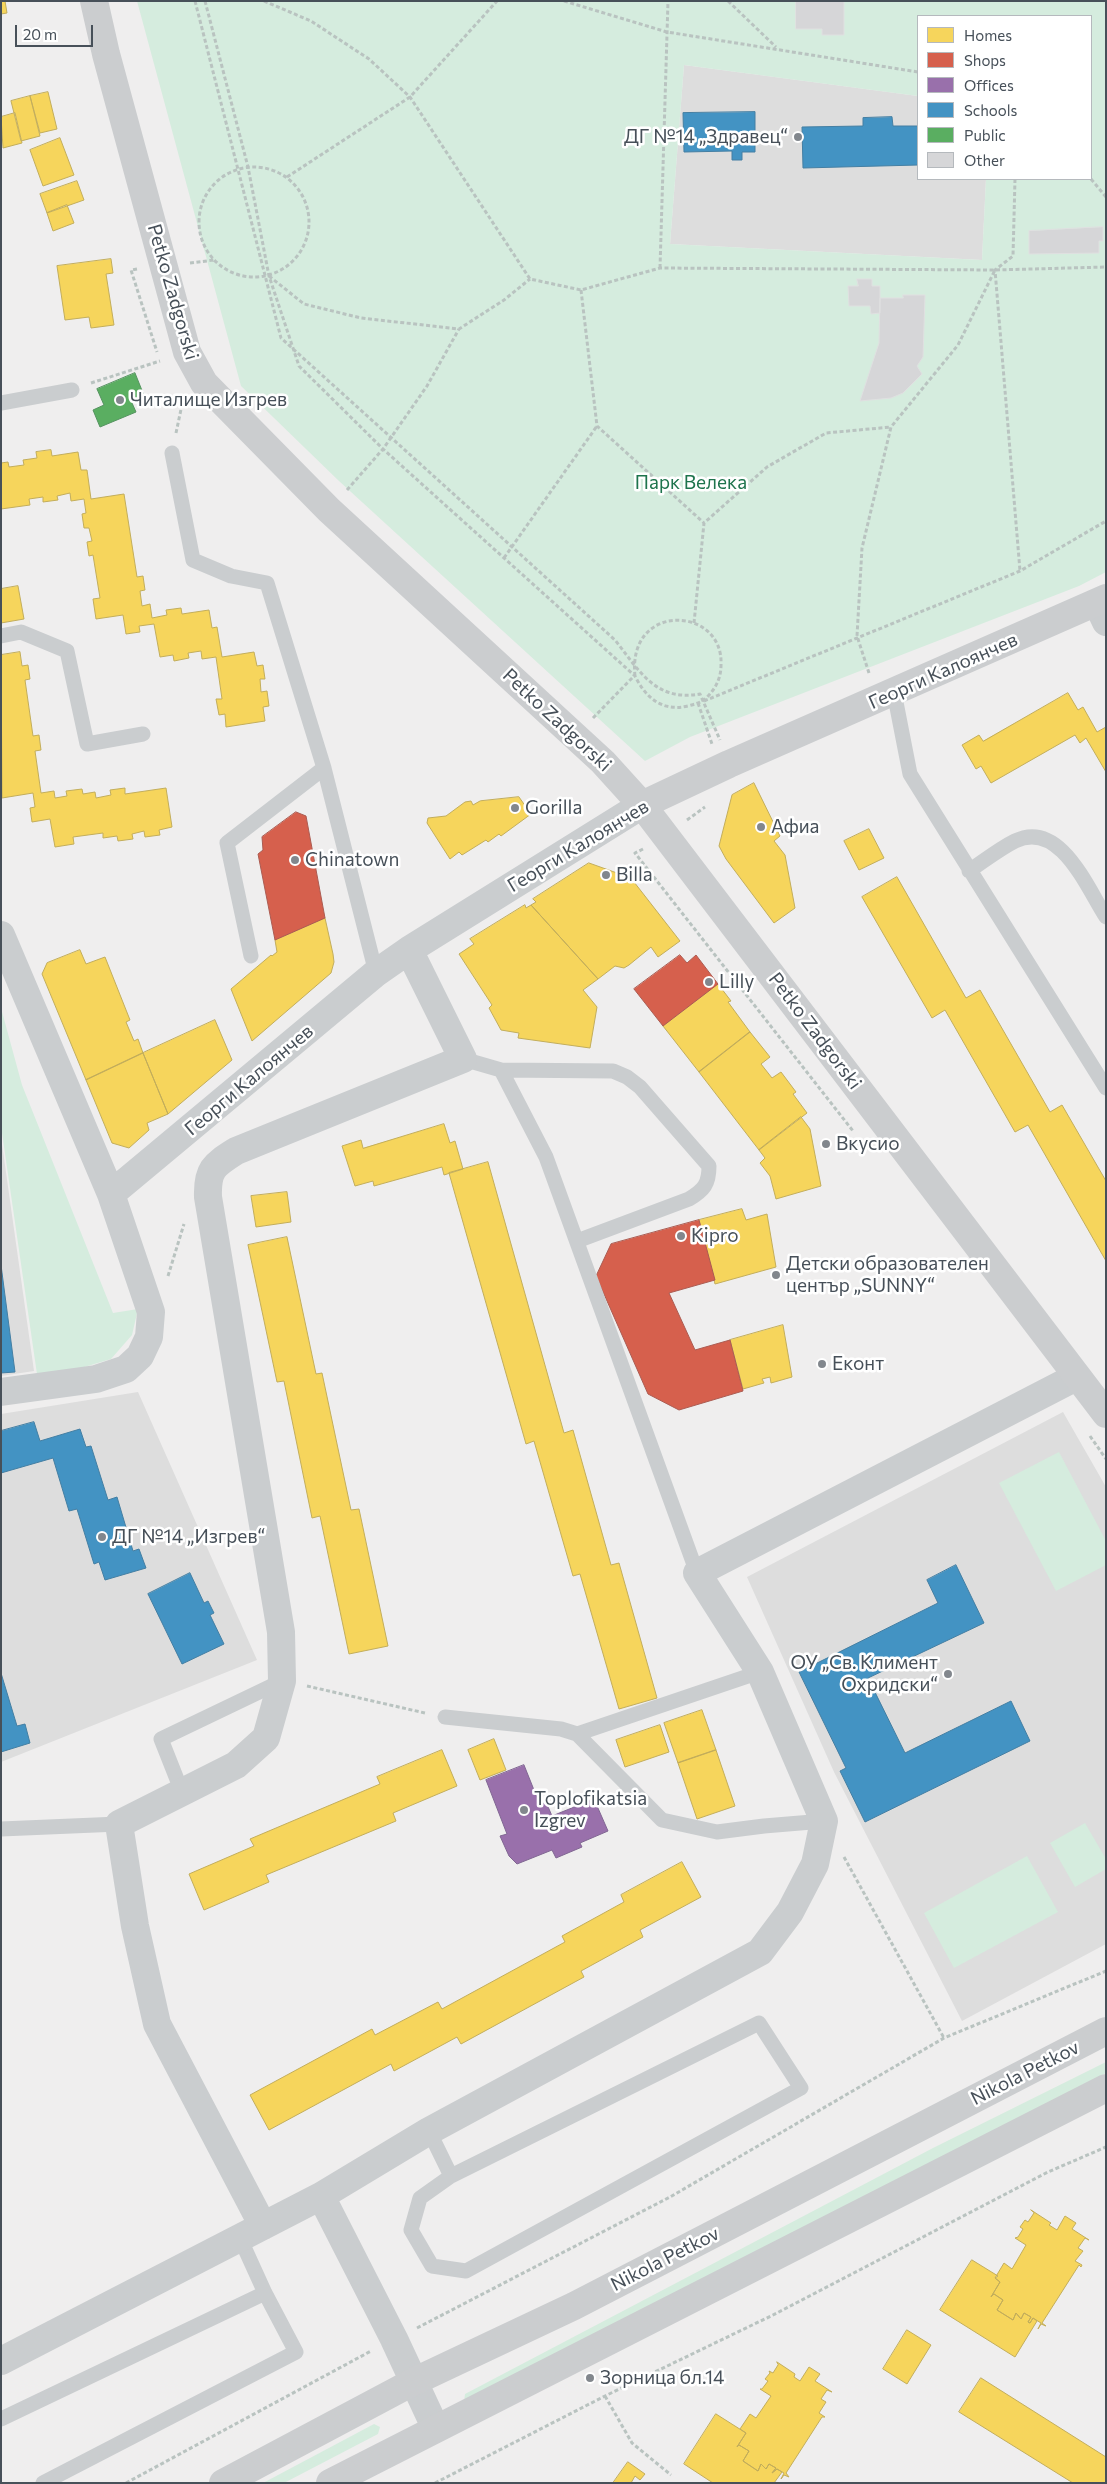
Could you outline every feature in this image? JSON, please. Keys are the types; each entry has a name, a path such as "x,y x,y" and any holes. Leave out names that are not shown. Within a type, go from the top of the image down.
{"street":[{"name":"Petko Zadgorski","path":"94,1 106,54 192,362 204,384 329,510 603,762 642,805 1106,1414"},
{"name":"Георги Калоянчев","path":"111,1194 376,973 409,950 642,805 885,696 1103,607"},
{"path":"1,935 111,1194 151,1312 149,1337 140,1356 126,1369 96,1379 1,1392"},
{"path":"264,2226 157,2024 135,1926 119,1824 236,1765 266,1738 282,1681 281,1632 208,1199 207,1179 217,1164 236,1151 463,1059 409,950"},
{"path":"1,2362 321,2196 429,2131 760,1952 790,1912 815,1864 824,1821 760,1672 697,1573 1076,1377"},
{"name":"Nikola Petkov","path":"224,2483 413,2382 574,2306 1106,2031"},
{"path":"330,2483 436,2427 1106,2088"},
{"path":"321,2196 436,2427"}],"lane":[{"path":"1,403 72,390"},
{"path":"172,453 193,560 231,576 267,584 324,768 376,973"},
{"path":"1,636 21,632 68,650 87,744 143,734"},
{"path":"885,696 910,774 1106,1088"},
{"path":"251,956 227,843 324,768"},
{"path":"969,871 1016,840 1033,837 1054,842 1065,852 1106,917"},
{"path":"463,1059 501,1070 613,1072 627,1077 640,1087 709,1166 709,1180 702,1191 689,1199 576,1241"},
{"path":"501,1070 546,1157 697,1573"},
{"path":"577,1734 760,1672"},
{"path":"182,1792 161,1739 282,1681"},
{"path":"445,1717 561,1729 577,1734 662,1820 717,1832 824,1821"},
{"path":"1,1829 119,1824"},
{"path":"759,2023 801,2088 466,2271 432,2266 411,2230 420,2198 452,2176 759,2023"},
{"path":"429,2131 452,2176"},
{"path":"43,2483 296,2352 265,2293 240,2238"},
{"path":"1,2419 265,2293"}],"path":[{"path":"206,1 248,167 269,276 299,366 383,448 635,676"},
{"path":"264,1 311,21 369,59 410,97 530,279 581,290 660,268 995,270 1106,267"},
{"path":"287,177 410,97 496,1"},
{"path":"564,1 667,32 917,72"},
{"path":"660,268 668,1"},
{"path":"728,1 776,48"},
{"path":"248,167 268,168 287,177 304,198 309,210 310,230 301,252 288,266 269,276 250,278 229,272 214,260 201,238 198,218 205,196 217,181 233,171 248,167"},
{"path":"885,696 857,636 862,548 891,427 958,346 995,270 1013,256 1015,180"},
{"path":"1091,180 1106,197"},
{"path":"995,270 1020,571"},
{"path":"269,276 304,304 361,318 459,329"},
{"path":"329,510 383,448 427,386 459,329 504,300 530,279"},
{"path":"581,290 597,426 704,524"},
{"path":"72,390 160,361"},
{"path":"172,453 184,396"},
{"path":"504,558 597,426"},
{"path":"694,623 704,524 767,467 826,433 891,427"},
{"path":"697,704 715,688 721,674 722,659 717,645 707,631 694,623 678,620 663,622 651,628 640,640 633,661 635,676 642,691 654,702 675,709 697,704 857,636 1020,571 1106,521"},
{"path":"575,736 635,676"},
{"path":"697,704 721,768"},
{"path":"151,1312 166,1284 189,1208 208,1199"},
{"path":"282,1681 445,1717"},
{"path":"843,1856 944,2038"},
{"path":"126,2483 394,2340 670,2197 944,2038 1106,1971"},
{"path":"435,2483 605,2396 773,2315 1048,2172 1106,2147"},
{"path":"605,2396 632,2443 671,2475"}],"shaded area":[{"name":"ДГ №14 „Здравец“","path":"684,65 917,96 917,180 986,180 982,260 670,244"},
{"path":"1,1137 34,1371 1,1376"},
{"name":"ДГ №14 „Изгрев“","path":"138,1392 257,1660 1,1762 1,1414"},
{"name":"ОУ „Св. Климент Охридски“","path":"1063,1412 1106,1487 1106,1944 962,2021 834,1772 747,1577"}],"green space":[{"name":"Парк Велека","path":"137,1 1106,1 1106,572 1079,586 690,737 645,761 339,481 241,386","holes":["917,15 1092,15 1092,180 986,180 982,260 670,244 684,65 917,96"]},
{"path":"1,1008 22,1085 113,1313 138,1309 132,1335 111,1359 38,1381 1,1126"},
{"path":"1059,1452 1106,1541 1106,1565 1056,1591 999,1483"},
{"path":"1085,1823 1106,1859 1106,1869 1075,1887 1050,1843"},
{"path":"1027,1856 1058,1912 954,1968 924,1913"},
{"path":"1106,2062 1106,2073 940,2162 464,2402 465,2394 933,2148"},
{"path":"374,2424 380,2427 378,2434 284,2483 263,2483"}],"building: Homes":[{"path":"1,1 5,1 7,13 1,14"},
{"path":"48,92 57,129 40,133 30,96"},
{"path":"30,96 40,136 21,141 11,101"},
{"path":"15,113 22,143 3,148 1,117"},
{"path":"60,138 74,175 43,186 30,150"},
{"path":"77,181 84,200 47,213 40,194"},
{"path":"67,205 74,223 53,231 47,213"},
{"path":"111,259 113,273 106,274 114,325 91,328 89,317 65,320 57,266"},
{"path":"51,450 52,456 78,452 81,470 87,470 91,499 124,494 137,577 143,576 145,590 140,591 142,606 150,604 152,618 167,615 166,610 181,608 182,614 209,610 212,628 217,627 222,657 254,652 257,666 263,665 265,679 260,679 261,692 267,691 269,706 263,707 265,721 226,727 225,714 219,715 216,699 222,699 216,657 202,659 201,651 188,653 189,658 174,661 173,655 160,657 154,624 139,626 140,632 126,634 123,615 96,619 93,599 100,598 93,555 89,556 87,542 92,541 89,528 84,528 82,514 86,513 84,499 71,501 70,493 57,496 58,500 43,502 43,497 29,499 30,505 1,509 1,463 8,462 9,467 24,465 23,460 37,458 36,452"},
{"path":"18,586 24,619 1,623 1,589"},
{"path":"20,652 22,666 28,665 30,679 25,680 33,736 39,735 41,750 35,751 41,793 54,791 55,798 67,796 66,791 82,789 83,794 95,792 96,798 111,795 110,790 125,788 125,794 166,788 172,827 159,830 160,835 145,837 144,831 132,834 133,839 118,841 117,836 103,838 103,833 73,837 74,844 55,847 50,819 32,822 30,808 35,807 33,793 2,798 1,655"},
{"path":"1068,693 1078,710 1083,707 1097,732 1106,727 1106,772 1086,738 1080,743 1075,735 991,783 981,766 976,769 962,745 979,735 983,741"},
{"path":"754,783 780,836 774,841 785,855 795,908 774,923 726,859 719,846 732,795"},
{"path":"519,797 531,814 501,836 499,834 488,842 486,840 462,855 459,852 450,859 427,823 428,818 446,816 465,802 471,801 473,805 480,801"},
{"path":"869,829 884,858 859,870 844,841"},
{"path":"589,863 617,873 619,871 627,873 680,941 658,957 651,947 629,965 624,968 615,966 598,979 531,905 536,902 533,899"},
{"path":"897,877 966,998 980,990 1050,1112 1062,1105 1106,1181 1106,1261 1028,1125 1015,1132 945,1010 932,1018 862,897"},
{"path":"525,905 526,908 531,905 598,979 583,990 597,1007 590,1048 518,1038 519,1033 501,1030 489,1008 492,1005 459,954 474,944 470,939"},
{"path":"325,918 334,962 331,973 252,1041 231,989 277,952 275,940"},
{"path":"80,950 86,964 105,957 130,1020 126,1022 134,1041 138,1039 143,1053 86,1080 42,974 47,963"},
{"path":"718,984 731,1001 728,1002 750,1032 699,1072 663,1026"},
{"path":"215,1020 232,1060 168,1114 143,1053"},
{"path":"750,1032 770,1057 761,1064 772,1078 781,1072 796,1092 793,1094 807,1113 759,1150 699,1072"},
{"path":"143,1053 168,1114 147,1123 149,1130 129,1148 112,1143 86,1080"},
{"path":"801,1117 810,1129 821,1186 776,1199 770,1176 760,1163 765,1158 759,1150"},
{"path":"444,1124 450,1143 455,1141 463,1169 444,1175 442,1167 374,1186 373,1181 355,1186 342,1146 361,1140 363,1148"},
{"path":"488,1162 564,1433 573,1430 611,1565 619,1563 657,1698 619,1709 580,1574 573,1576 534,1441 526,1444 449,1173"},
{"path":"287,1192 291,1222 256,1227 251,1196"},
{"path":"742,1209 746,1220 767,1214 776,1267 715,1284 699,1220"},
{"path":"287,1237 316,1374 322,1373 351,1510 359,1509 388,1646 349,1654 320,1516 312,1518 284,1381 277,1382 248,1245"},
{"path":"783,1325 792,1377 771,1383 770,1377 762,1379 764,1383 743,1389 730,1340"},
{"path":"702,1710 716,1750 678,1763 664,1723"},
{"path":"660,1725 669,1752 625,1767 616,1740"},
{"path":"494,1739 506,1770 480,1780 468,1750"},
{"path":"442,1750 457,1786 393,1813 396,1821 266,1875 269,1882 204,1910 189,1874 254,1846 250,1839 380,1784 377,1777"},
{"path":"716,1750 735,1806 697,1819 678,1763"},
{"path":"682,1862 701,1897 640,1930 643,1937 581,1971 584,1977 461,2044 457,2037 394,2071 391,2064 269,2130 250,2095 372,2029 375,2035 438,2002 442,2009 565,1942 562,1936 624,1902 621,1895"},
{"path":"1031,2210 1051,2223 1049,2225 1057,2230 1065,2216 1076,2223 1072,2229 1089,2240 1085,2238 1078,2248 1083,2251 1075,2261 1082,2265 1081,2267 1079,2265 1042,2323 1046,2326 1041,2324 1038,2329 1041,2323 1033,2318 1030,2323 1028,2322 1031,2317 1024,2313 1021,2319 1016,2313 1013,2320 997,2310 1003,2300 994,2294 991,2297 1000,2282 995,2278 1004,2263 1012,2269 1026,2245 1015,2238 1018,2237 1023,2229 1020,2227 1025,2220 1028,2222 1034,2213"},
{"path":"972,2260 998,2276 995,2278 1000,2282 991,2297 994,2294 1003,2300 997,2310 1013,2320 1016,2313 1021,2319 1024,2313 1031,2317 1028,2322 1030,2323 1033,2318 1037,2321 1015,2357 940,2310"},
{"path":"907,2330 931,2345 907,2384 883,2369"},
{"path":"777,2362 795,2374 794,2377 800,2381 809,2367 820,2374 815,2381 832,2392 827,2390 821,2399 826,2402 819,2413 825,2417 822,2417 786,2473 789,2477 784,2475 781,2479 784,2473 777,2469 772,2473 776,2468 769,2464 766,2469 761,2464 758,2471 743,2461 749,2451 739,2445 737,2447 746,2433 740,2429 750,2414 756,2418 771,2396 760,2389 768,2381 765,2379 770,2373 769,2371 773,2373 778,2365"},
{"path":"981,2378 1106,2457 1106,2483 1073,2483 959,2412"},
{"path":"716,2414 746,2433 737,2447 739,2445 749,2451 743,2461 758,2471 761,2464 766,2469 769,2464 776,2468 772,2473 777,2469 782,2472 774,2483 713,2483 684,2464"},
{"path":"628,2462 645,2474 640,2480 635,2476 631,2483 613,2483"}],"building: Shops":[{"path":"296,812 306,816 325,918 275,940 258,854 263,850 262,837"},
{"path":"680,955 687,963 696,955 718,984 663,1026 634,989"},
{"path":"699,1220 715,1280 669,1293 695,1350 730,1340 743,1391 679,1410 648,1394 596,1276 611,1244"}],"building: Offices":[{"name":"Toplofikatsia Izgrev","path":"524,1765 540,1805 546,1802 552,1816 594,1799 608,1831 580,1843 582,1847 556,1858 552,1850 517,1864 509,1856 500,1836 507,1834 486,1780"}],"building: Schools":[{"path":"755,112 755,152 742,152 742,160 732,160 732,151 684,152 683,113"},
{"path":"892,117 893,126 917,126 917,165 803,168 802,127 863,126 863,118"},
{"path":"1,1265 15,1372 1,1373"},
{"path":"34,1422 40,1441 80,1429 86,1447 91,1446 108,1500 117,1497 133,1551 139,1549 146,1568 105,1580 99,1562 94,1564 77,1509 69,1511 53,1458 1,1473 1,1431"},
{"path":"956,1565 984,1623 868,1678 905,1753 1011,1701 1030,1741 865,1822 840,1771 846,1768 799,1672 938,1603 927,1580"},
{"path":"190,1573 204,1603 208,1601 214,1613 210,1615 224,1644 182,1664 148,1594"},
{"path":"1,1673 17,1726 25,1724 30,1743 1,1752"}],"building: Public":[{"name":"Читалище Изгрев","path":"135,373 145,398 132,403 136,412 100,427 93,410 104,405 97,389"}],"building: Other":[{"path":"796,1 844,1 844,35 822,35 822,29 796,29"},
{"path":"1103,227 1103,241 1099,241 1099,253 1029,254 1029,231"},
{"path":"857,279 872,279 872,286 880,286 880,313 871,314 870,306 849,306 848,286 858,286"},
{"path":"903,295 925,295 923,357 917,366 922,374 903,393 891,398 860,401 879,343 880,298 903,298"}],"place":[{"name":"ДГ №14 „Здравец“","path":"798,137"},
{"name":"Читалище Изгрев","path":"120,400"},
{"name":"Gorilla","path":"515,808"},
{"name":"Афиа","path":"761,827"},
{"name":"Chinatown","path":"295,860"},
{"name":"Billa","path":"606,875"},
{"name":"Lilly","path":"709,982"},
{"name":"Вкусио","path":"826,1144"},
{"name":"Kipro","path":"681,1236"},
{"name":"Детски образователен център „SUNNY“","path":"776,1275"},
{"name":"Еконт","path":"822,1364"},
{"name":"ДГ №14 „Изгрев“","path":"102,1537"},
{"name":"ОУ „Св. Климент Охридски“","path":"948,1674"},
{"name":"Toplofikatsia Izgrev","path":"524,1810"},
{"name":"Зорница бл.14","path":"590,2378"}]}
